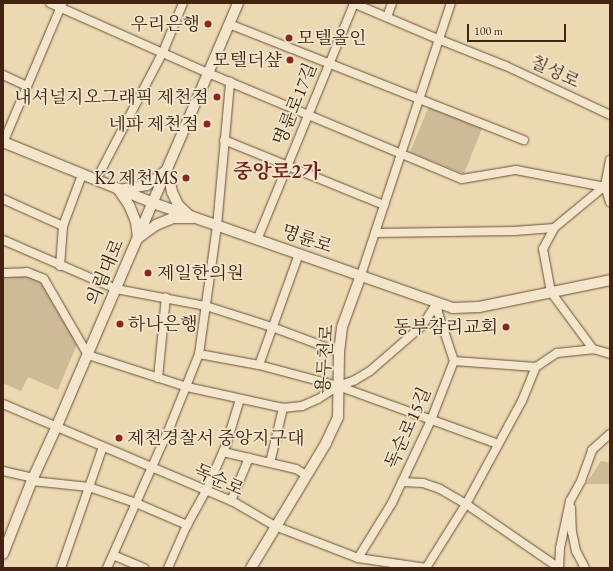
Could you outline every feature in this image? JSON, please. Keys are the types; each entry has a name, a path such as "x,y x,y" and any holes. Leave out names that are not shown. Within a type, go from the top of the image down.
{"street":[{"path":"50,3 61,5 208,73 462,179 516,170 608,185"},
{"path":"96,180 163,52 183,3"},
{"name":"의림대로","path":"3,554 33,480 168,170 238,3"},
{"name":"칠성로","path":"353,3 506,66 610,115"},
{"name":"명륜로17길","path":"257,240 353,3"},
{"path":"387,17 392,3"},
{"name":"용두천로","path":"251,568 332,433 338,417 339,352 342,327 362,275 451,3"},
{"path":"3,142 61,5"},
{"path":"229,24 524,140"},
{"path":"3,75 27,86"},
{"path":"107,568 187,387 199,354 217,226 230,82"},
{"path":"224,140 384,205"},
{"name":"명륜로","path":"3,142 153,204 454,308 479,307 610,280"},
{"path":"610,160 608,185 610,202"},
{"path":"168,170 172,192 178,205 192,218 173,218 156,225 138,238 136,222 129,205 119,190 147,184 168,170"},
{"path":"60,266 63,226 82,174"},
{"path":"593,349 551,292 543,249 554,228 608,185"},
{"path":"3,199 63,226"},
{"path":"375,233 514,231 554,228"},
{"path":"3,240 116,289 166,297 206,306 272,327 339,352"},
{"path":"258,365 299,254"},
{"path":"3,273 27,272 44,279 88,355 187,387 283,408 302,406 318,399 338,386 355,380 370,372 422,326 437,303"},
{"path":"158,378 166,297"},
{"path":"437,303 438,313 454,361 536,367"},
{"path":"426,568 466,504 522,401 536,367 557,353 593,349 610,354"},
{"path":"199,354 258,365 338,386 498,444"},
{"name":"독순로15길","path":"358,558 392,503 431,420 454,361"},
{"path":"168,568 187,525 206,491 223,452 240,399"},
{"name":"독순로","path":"3,404 56,428 231,501 275,526 358,558 426,568"},
{"path":"270,463 283,408"},
{"path":"559,568 560,548 570,501 581,481 592,450 610,434"},
{"path":"61,568 102,447"},
{"path":"223,452 296,469 306,475"},
{"path":"231,501 249,458"},
{"path":"3,471 33,480 89,487 136,503 187,525"},
{"path":"402,482 418,482 428,484 466,504 559,568"},
{"path":"570,501 572,510 572,532 576,551 585,568"},
{"path":"113,555 144,568"}],"shaded area":[{"path":"429,106 482,128 464,174 410,152"},
{"path":"26,275 39,281 52,296 77,344 58,390 28,377 21,391 3,383 3,276"},
{"path":"601,461 610,463 610,484 586,484"}],"place":[{"name":"우리은행","path":"208,24"},
{"name":"모텔올인","path":"289,38"},
{"name":"모텔더샾","path":"290,60"},
{"name":"내셔널지오그래픽 제천점","path":"217,97"},
{"name":"네파 제천점","path":"207,124"},
{"name":"K2 제천MS","path":"186,178"},
{"name":"제일한의원","path":"148,273"},
{"name":"하나은행","path":"120,324"},
{"name":"동부감리교회","path":"506,327"},
{"name":"제천경찰서 중앙지구대","path":"119,438"}],"district":[{"name":"중앙로2가","path":"277,171"}]}
